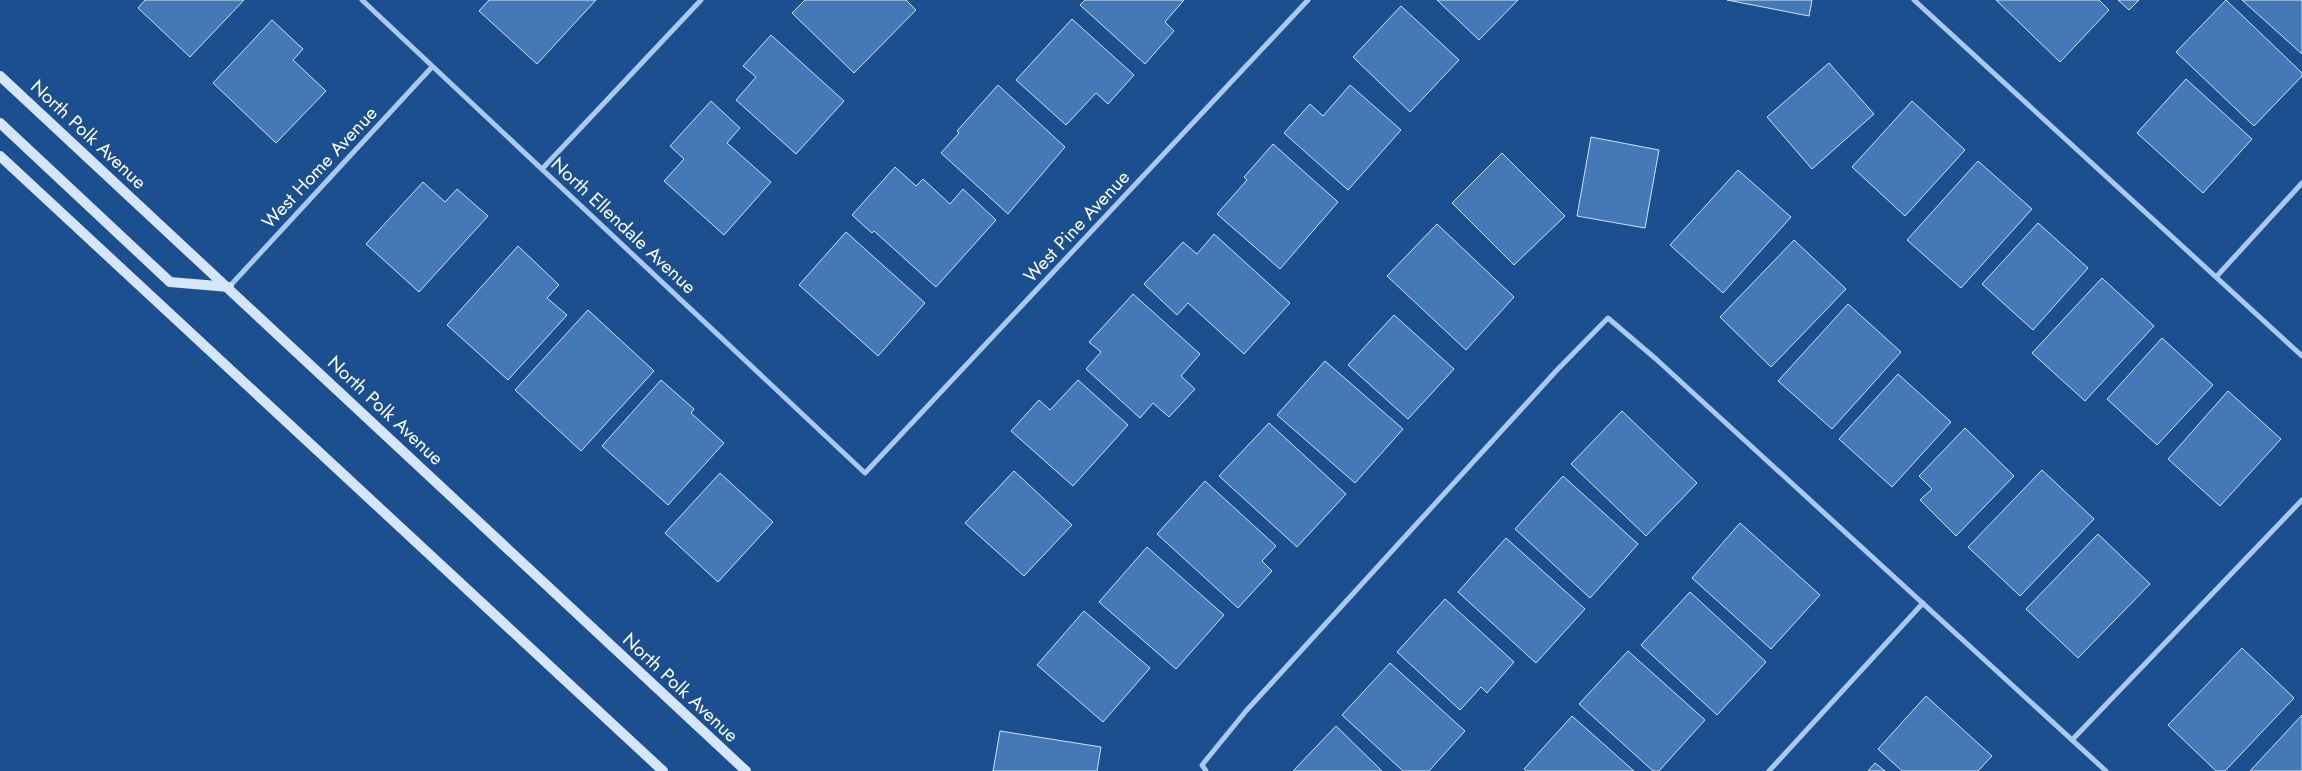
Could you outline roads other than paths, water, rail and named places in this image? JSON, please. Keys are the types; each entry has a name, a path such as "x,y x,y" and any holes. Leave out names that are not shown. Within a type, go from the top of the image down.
{"main road":[{"name":"North Polk Avenue","path":"0,76 229,287 746,771"},
{"path":"0,123 170,282 229,287"},
{"path":"0,156 663,771"}],"street":[{"name":"North Ellendale Avenue","path":"362,0 866,473"},
{"path":"542,169 701,0"},
{"name":"West Pine Avenue","path":"866,473 1308,0"},
{"path":"1914,0 2302,356"},
{"name":"West Home Avenue","path":"229,287 432,67"},
{"path":"2217,276 2302,183"},
{"path":"1206,771 1202,765 1246,711 1557,370 1608,318 1656,359 2106,771"},
{"path":"2072,740 2302,500"},
{"path":"1769,771 1923,603"}]}
